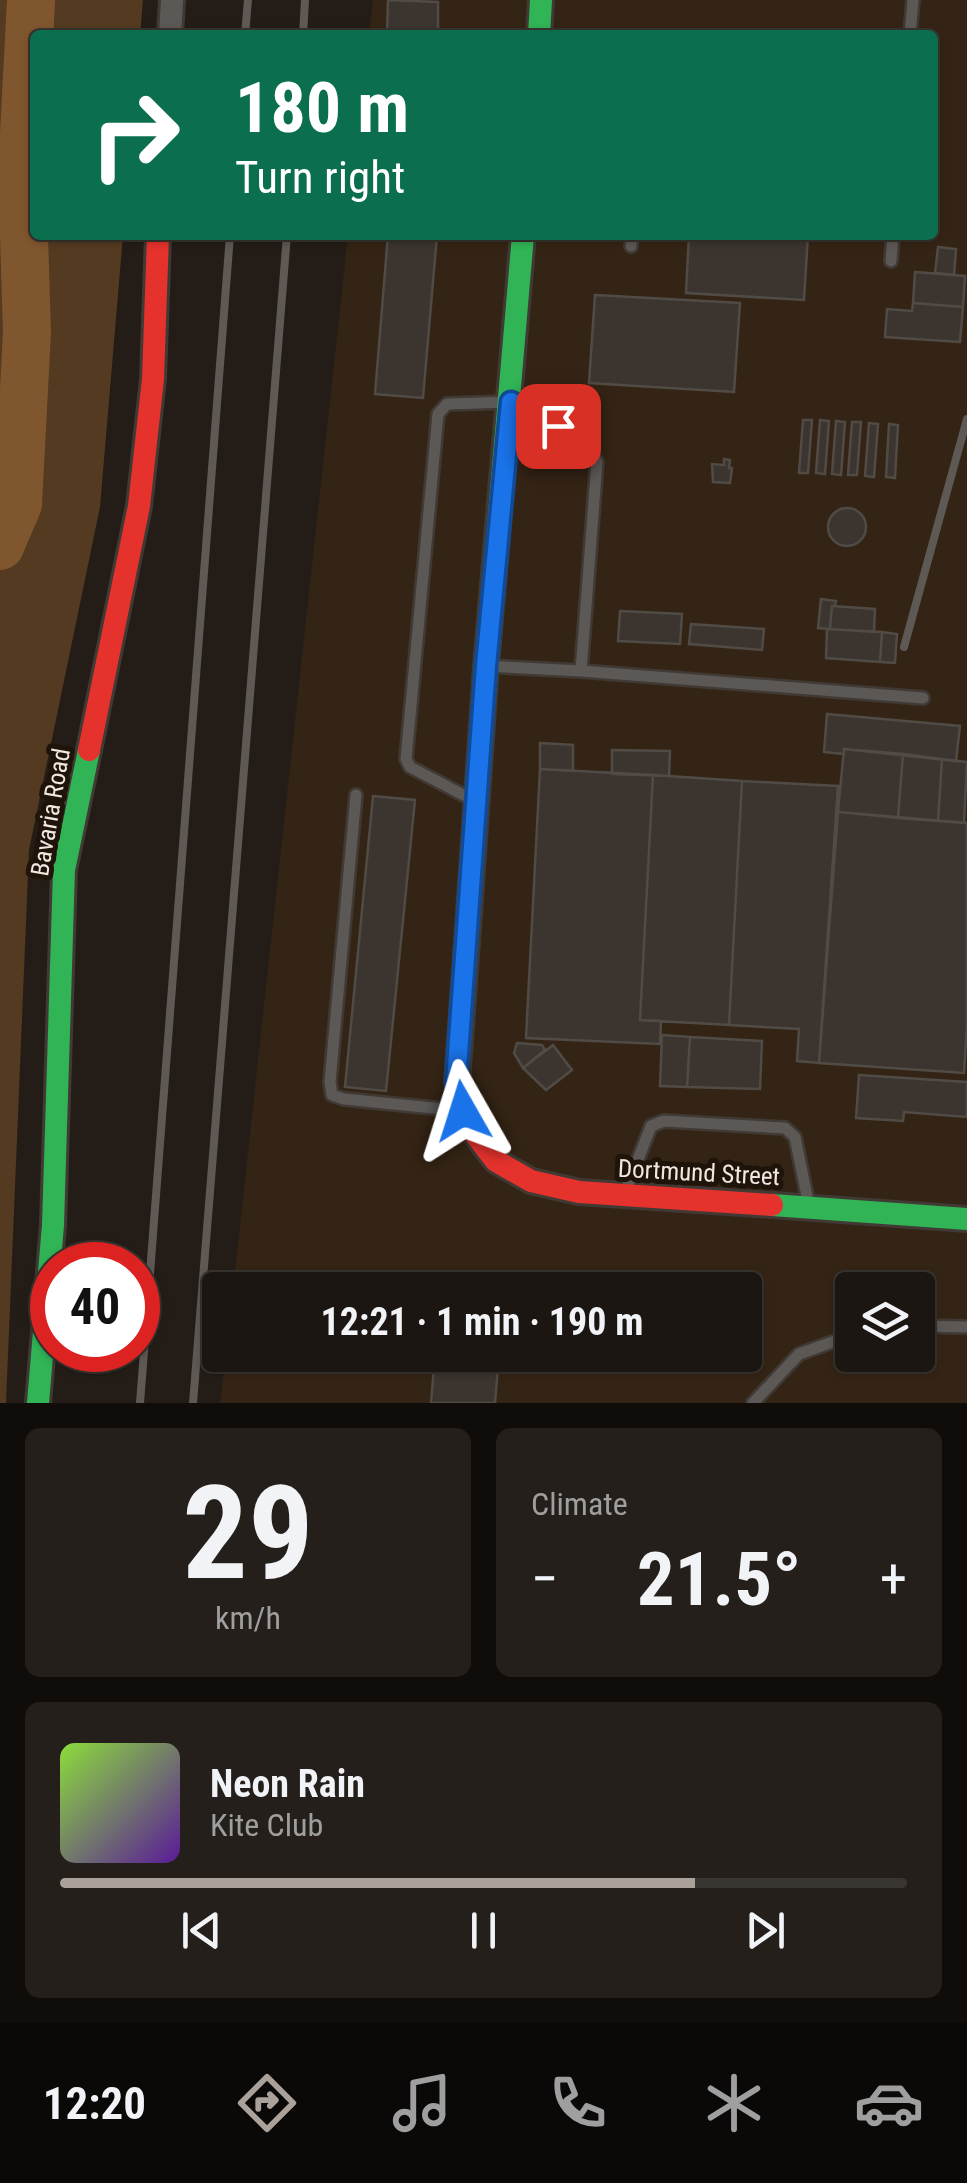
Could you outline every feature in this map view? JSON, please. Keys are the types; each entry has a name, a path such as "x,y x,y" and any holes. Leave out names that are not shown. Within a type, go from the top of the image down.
{"street":[{"path":"170,30 172,0"},
{"path":"538,30 541,0"},
{"name":"Bavaria Road","path":"38,1403 53,1225 64,870 139,506 152,379 158,240"},
{"path":"463,1111 456,1082 486,666 524,240"},
{"name":"Dortmund Street","path":"463,1111 488,1157 534,1185 580,1192 967,1220"}],"lane":[{"path":"910,30 913,0"},
{"path":"891,261 893,240"},
{"path":"476,802 410,767 406,760 438,414 446,404 511,402 582,438 597,462 581,671"},
{"path":"486,666 923,698"},
{"path":"356,795 330,1082 332,1095 463,1111"},
{"path":"624,1195 652,1126 664,1121 785,1128 794,1137 809,1206"},
{"path":"935,1326 967,1326"},
{"path":"753,1403 799,1354 835,1341"}],"shaded area":[{"path":"0,0 143,0 140,30 30,30 30,240 123,240 100,507 29,850 6,1403 0,1403"},
{"path":"373,0 967,0 967,1403 220,1403 224,1372 762,1372 762,1272 235,1272 347,240 938,240 938,30 370,30"}],"building":[{"path":"388,0 438,2 438,30 387,30"},
{"path":"388,240 437,240 423,398 375,394"},
{"path":"689,240 808,240 804,300 686,293"},
{"path":"938,247 956,249 954,275 935,273"},
{"path":"915,272 965,276 963,307 913,303"},
{"path":"595,295 740,303 734,392 589,383"},
{"path":"913,303 963,307 960,342 885,337 887,309 912,311"},
{"path":"803,420 812,420 808,473 799,473"},
{"path":"820,420 829,421 825,474 816,473"},
{"path":"836,421 845,422 841,475 832,474"},
{"path":"852,422 861,422 857,475 848,475"},
{"path":"869,423 878,424 874,477 865,476"},
{"path":"889,424 898,425 895,478 886,477"},
{"path":"724,459 730,460 732,468 730,483 713,482 712,464 724,465"},
{"path":"847,508 860,514 866,527 860,540 847,546 834,540 828,527 834,514"},
{"path":"821,599 836,601 830,629 818,628"},
{"path":"832,606 875,609 874,632 830,629"},
{"path":"620,611 682,614 680,644 618,641"},
{"path":"691,624 764,629 762,650 689,644"},
{"path":"827,629 882,632 880,662 826,658"},
{"path":"882,632 897,634 895,663 880,662"},
{"path":"827,714 960,726 956,761 844,749 844,754 824,752"},
{"path":"540,743 573,745 573,771 540,769"},
{"path":"844,749 903,754 898,818 838,812"},
{"path":"612,750 670,751 669,776 612,774"},
{"path":"903,754 942,759 938,821 898,818"},
{"path":"942,759 967,762 964,823 938,821"},
{"path":"540,769 653,775 640,1020 661,1021 660,1044 526,1038"},
{"path":"653,775 742,781 729,1025 640,1020"},
{"path":"742,781 838,786 819,1063 797,1061 799,1029 729,1025"},
{"path":"373,796 415,800 386,1091 345,1087"},
{"path":"838,812 967,823 964,1073 819,1063"},
{"path":"662,1035 690,1037 687,1087 660,1086"},
{"path":"690,1037 762,1041 760,1089 687,1087"},
{"path":"517,1043 542,1045 545,1050 523,1068 514,1053"},
{"path":"553,1045 572,1070 546,1090 523,1068"},
{"path":"859,1075 967,1082 967,1117 904,1112 903,1121 856,1118"},
{"path":"434,1372 498,1372 495,1403 431,1403"}],"waterway":[{"path":"0,546 18,504 27,332 22,172 31,0"}],"railway":[{"path":"245,30 248,0"},
{"path":"303,30 305,0"},
{"path":"140,1403 230,240"},
{"path":"193,1403 287,240"},
{"path":"904,647 967,419"}],"traffic: fast":[{"path":"539,30 541,0"},
{"path":"467,942 523,240"},
{"path":"38,1403 53,1225 64,870 89,750"},
{"path":"772,1205 967,1219"}],"traffic: jam":[{"path":"89,750 139,506 153,379 158,240"},
{"path":"467,942 457,1082 472,1130 496,1161 531,1181 579,1192 772,1205"}],"route":[{"path":"463,1111 456,1082 486,666 511,402 558,426"}]}
